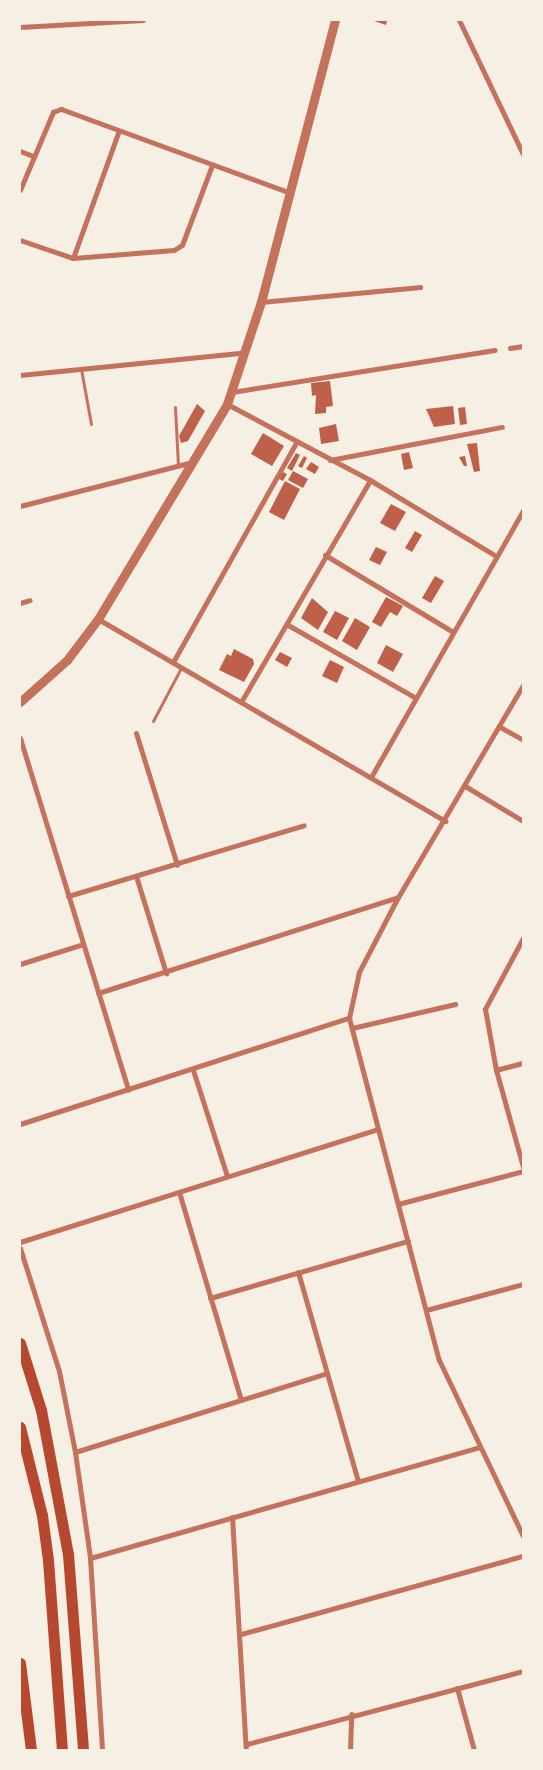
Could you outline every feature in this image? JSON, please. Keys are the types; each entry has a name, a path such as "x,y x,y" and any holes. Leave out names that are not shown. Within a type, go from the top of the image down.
{"highway":[{"path":"20,1343 41,1410 62,1518 76,1638 82,1750"},
{"path":"20,1427 42,1515 52,1599 62,1750"},
{"path":"20,1663 30,1750"}],"street":[{"path":"20,27 143,20"},
{"path":"20,702 67,660 98,618 227,404 242,353 261,302 288,192 335,20"},
{"path":"459,20 523,154"},
{"path":"20,190 53,112 61,110 288,192"},
{"path":"73,258 118,132"},
{"path":"20,151 33,156"},
{"path":"20,240 73,258 167,253 182,245 212,165"},
{"path":"261,302 420,287"},
{"path":"510,348 523,346"},
{"path":"232,392 495,350"},
{"path":"20,375 242,353"},
{"path":"227,404 329,460 370,480 496,556"},
{"path":"329,460 502,428"},
{"path":"173,662 297,441"},
{"path":"20,506 192,462"},
{"path":"241,702 288,625 325,555 370,480"},
{"path":"371,777 523,510"},
{"path":"325,555 453,632"},
{"path":"20,603 30,600"},
{"path":"98,618 444,820"},
{"path":"288,625 416,698"},
{"path":"522,1533 439,1360 349,1018 355,980 398,897 500,728 523,685"},
{"path":"500,728 523,740"},
{"path":"136,733 176,865"},
{"path":"20,738 128,1090"},
{"path":"465,786 523,821"},
{"path":"68,896 304,825"},
{"path":"136,876 166,973"},
{"path":"98,993 166,973 398,897"},
{"path":"398,1204 523,1169 496,1070 485,1009 523,938"},
{"path":"20,964 83,944"},
{"path":"352,1028 455,1004"},
{"path":"20,1124 193,1070 349,1018"},
{"path":"496,1070 523,1062"},
{"path":"193,1070 227,1176"},
{"path":"20,1242 378,1128"},
{"path":"179,1192 241,1400"},
{"path":"210,1298 408,1241"},
{"path":"20,1248 59,1371 75,1452 90,1558 102,1750"},
{"path":"298,1272 358,1481"},
{"path":"426,1310 523,1284"},
{"path":"75,1452 327,1373"},
{"path":"90,1558 480,1447"},
{"path":"232,1517 241,1634 246,1747 351,1714 523,1671"},
{"path":"241,1634 523,1556"},
{"path":"458,1688 474,1750"},
{"path":"350,1750 351,1714"}],"lane":[{"path":"81,369 91,424"},
{"path":"175,407 178,466"},
{"path":"153,721 182,667"}],"building":[{"path":"371,20 387,20 386,25"},
{"path":"330,381 333,406 326,407 326,413 315,414 316,395 312,396 311,383"},
{"path":"197,404 205,411 188,441 181,443 179,436"},
{"path":"453,406 455,424 434,427 426,409"},
{"path":"465,407 467,424 460,425 458,408"},
{"path":"336,424 339,441 321,444 319,428"},
{"path":"263,433 284,446 272,466 251,454"},
{"path":"477,443 480,471 474,472 467,444"},
{"path":"409,452 413,468 404,470 401,454"},
{"path":"296,453 300,455 292,471 287,468"},
{"path":"304,456 307,458 302,468 298,466"},
{"path":"465,456 467,466 464,466 459,457"},
{"path":"311,462 319,467 315,474 306,469"},
{"path":"281,471 287,474 283,481 277,478"},
{"path":"293,471 308,479 303,488 288,480"},
{"path":"285,481 300,489 284,520 269,512"},
{"path":"391,504 406,512 395,531 380,523"},
{"path":"415,531 422,535 412,552 405,548"},
{"path":"376,547 387,552 380,565 369,560"},
{"path":"435,576 444,581 431,603 422,598"},
{"path":"386,597 403,606 397,616 390,612 381,627 372,622"},
{"path":"312,598 328,612 318,630 301,618"},
{"path":"335,611 349,618 337,640 323,632"},
{"path":"355,618 370,627 357,650 342,641"},
{"path":"386,645 403,654 393,672 377,663"},
{"path":"234,649 253,659 254,664 244,682 219,670 227,654 231,656"},
{"path":"280,652 292,658 287,667 275,660"},
{"path":"330,660 344,667 337,683 322,676"}]}
